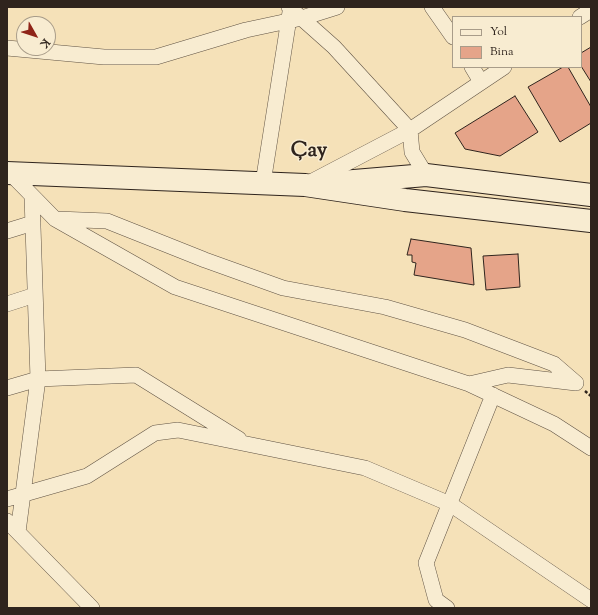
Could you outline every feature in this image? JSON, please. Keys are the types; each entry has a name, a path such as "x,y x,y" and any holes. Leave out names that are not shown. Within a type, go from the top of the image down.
{"main road":[{"path":"8,173 305,185 405,200 591,220"},
{"path":"305,185 426,175 591,195"}],"street":[{"path":"7,48 104,57 156,57 246,30 292,12 337,7"},
{"path":"432,7 452,36"},
{"path":"582,16 591,10"},
{"path":"292,12 334,47 410,130 412,152 426,175"},
{"path":"263,183 292,12"},
{"path":"473,68 481,82"},
{"path":"305,185 410,130 502,68"},
{"path":"8,173 55,219 175,287 469,384 554,424 591,448"},
{"path":"18,532 38,379 32,196"},
{"path":"55,219 107,221 205,260 283,288 385,307 465,330 554,364 576,383 508,375 469,384"},
{"path":"7,231 33,224"},
{"path":"7,304 35,295"},
{"path":"7,388 38,379 136,376 248,444"},
{"path":"447,608 436,600 426,563 493,395"},
{"path":"7,499 87,476 155,433 178,430 365,468 450,504 589,594"},
{"path":"7,521 92,608"}],"building":[{"path":"591,47 591,82 582,68 582,52"},
{"path":"561,68 569,68 591,107 591,123 560,142 528,87"},
{"path":"515,96 538,132 500,156 465,149 455,133"},
{"path":"411,239 471,248 474,285 414,275 416,263 412,262 412,255 407,255"},
{"path":"518,254 520,287 486,290 483,256"}],"district":[{"name":"Çay","path":"309,152"}]}
